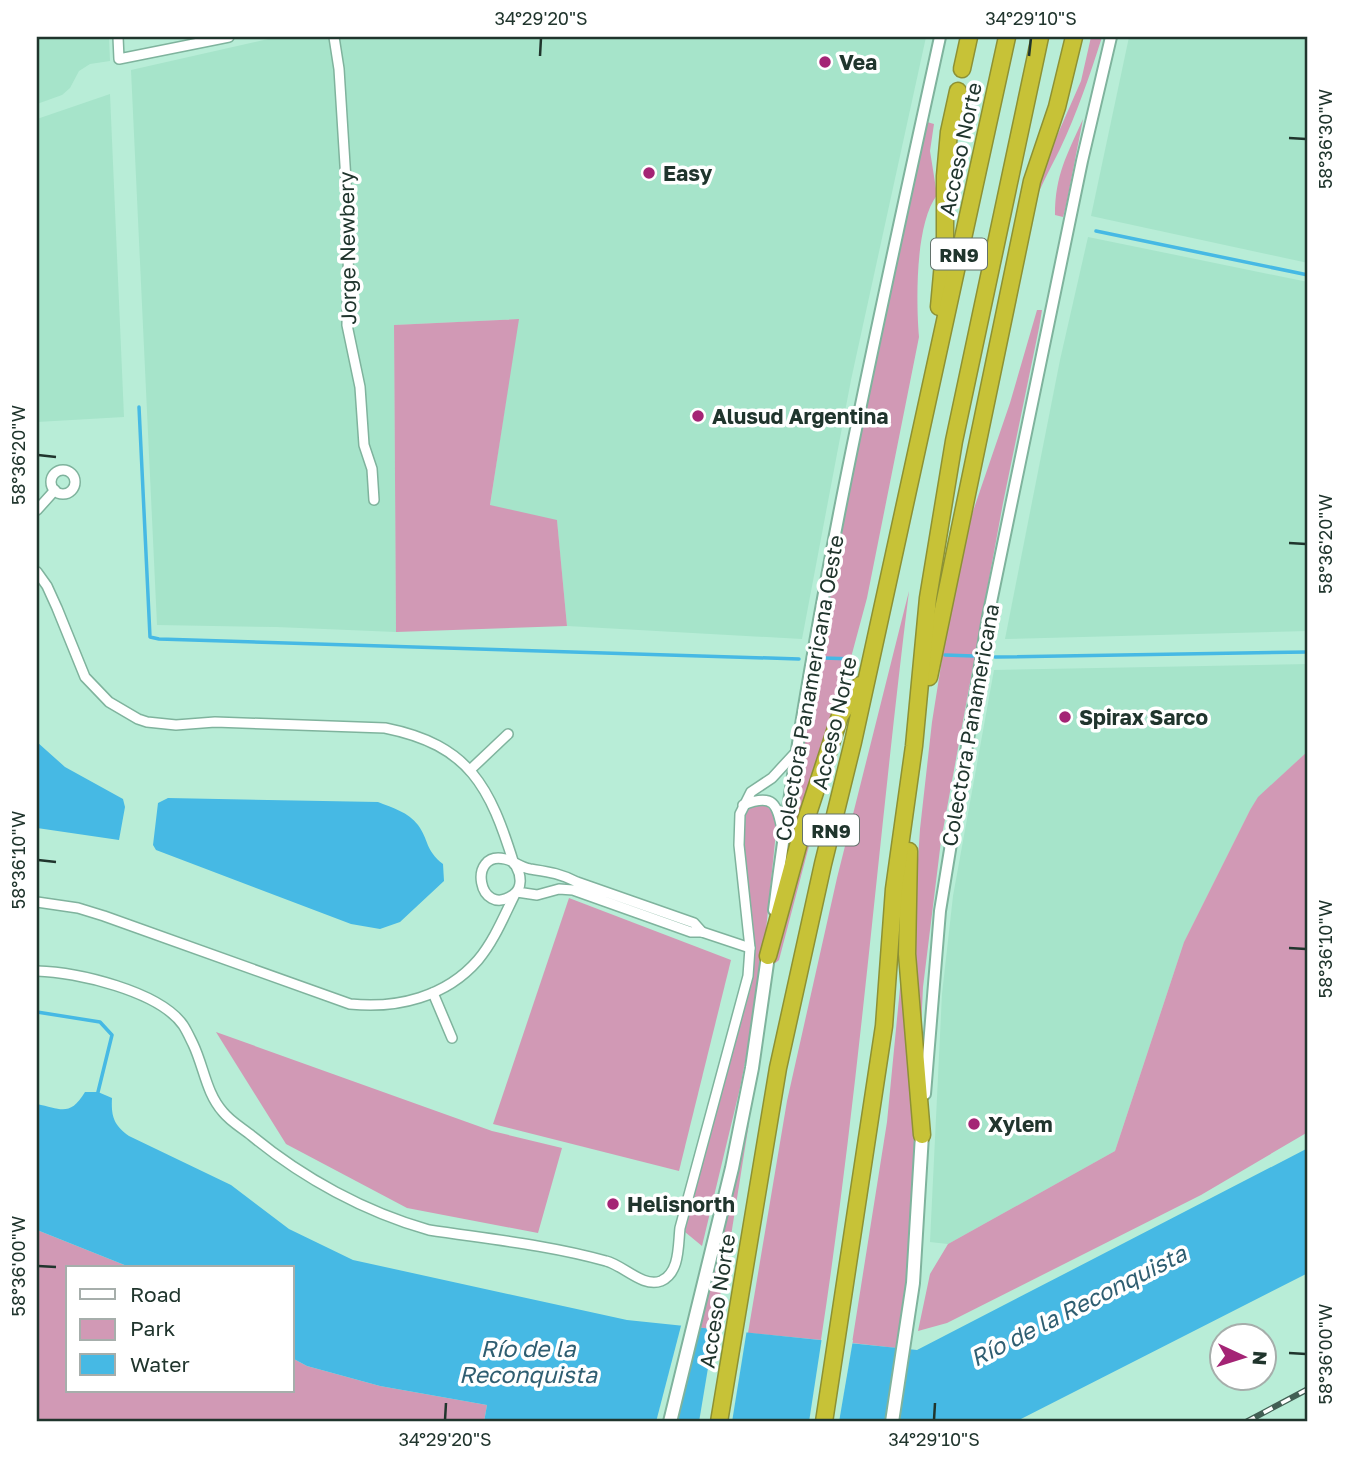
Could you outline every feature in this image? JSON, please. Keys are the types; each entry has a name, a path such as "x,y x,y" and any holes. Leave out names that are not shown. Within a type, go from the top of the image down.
{"highway":[{"path":"962,69 969,37"},
{"path":"987,119 998,37"},
{"name":"Acceso Norte","path":"719,1422 778,1068 1007,37"},
{"name":"RN9","path":"824,1422 884,1026 894,889 914,746 928,598 954,440 1040,37"},
{"path":"922,1135 907,954 914,746 1032,181 1057,107 1074,37"},
{"path":"930,390 946,241 945,176 949,132 958,91"},
{"path":"768,956 801,835 840,716 866,675"}],"main road":[{"name":"Colectora Panamericana Oeste","path":"670,1422 745,1103 768,956"},
{"name":"Colectora Panamericana","path":"892,1422 917,1243 922,1135"}],"street":[{"path":"118,37 119,59 229,37"},
{"name":"Jorge Newbery","path":"334,37 339,69 349,229 347,325 360,387 364,445 372,469 374,500"},
{"name":"Colectora Panamericana Oeste","path":"768,956 796,752 851,453 940,37"},
{"name":"Colectora Panamericana","path":"922,1135 935,947 970,718 1046,334 1111,37"},
{"path":"37,510 55,490"},
{"path":"37,572 47,586 85,677 103,696 131,716 147,722 176,725 215,722 385,728 411,733 453,755 470,770 499,814 520,874 520,883 500,924 478,960 461,975 433,993 398,1004 367,1006 350,1004 104,916 78,908 37,902"},
{"path":"470,770 508,734"},
{"path":"37,971 83,976 130,991 165,1010 183,1024 195,1047 207,1086 223,1112 295,1169 338,1192 403,1223 429,1230 604,1260 653,1282 668,1276 674,1267 680,1228 746,991 750,948 739,833 743,805 751,792 772,778 796,752"},
{"path":"743,805 760,799 771,802 778,811 783,837"},
{"path":"506,838 503,850 482,869 480,883 487,895 493,898 504,900 516,893 537,895 559,889 573,890 691,932 702,932 750,948"},
{"path":"493,860 504,859 515,865 549,870 694,923 702,932"},
{"path":"559,889 562,875"},
{"path":"493,898 500,924"},
{"path":"433,993 452,1038"}],"shaded area":[{"path":"37,37 109,37 110,61 90,64 79,71 70,88 62,95 37,104"},
{"path":"277,37 926,37 851,380 802,639 567,626 557,521 490,506 518,319 394,325 396,632 157,625 131,70"},
{"path":"1129,37 1308,37 1308,263 1091,216"},
{"path":"110,94 124,417 37,422 37,119"},
{"path":"1088,237 1308,282 1308,631 1005,639 1060,360"},
{"path":"1308,664 1308,751 1259,797 1250,810 1184,942 1115,1151 948,1244 930,1242 942,994 953,896 994,670"}],"green space":[{"path":"1091,37 1102,37 1088,80 1030,214 1035,186 1081,81"},
{"path":"1083,119 1063,217 1055,215 1057,188 1063,166"},
{"path":"927,122 934,124 930,151 937,195 924,225 921,243 917,304 919,337 867,598 835,717 784,878 829,593"},
{"path":"1037,310 1042,310 1039,328 1003,503 941,841 923,987 919,1072 911,964 920,829 932,722 954,584 970,520 1010,403"},
{"path":"519,319 490,505 557,520 567,626 396,632 394,325"},
{"path":"909,591 857,1060 821,1340 748,1333 787,1101 837,878"},
{"path":"1308,751 1308,1132 1201,1195 947,1323 918,1331 930,1274 948,1244 1115,1151 1184,942 1258,797"},
{"path":"756,804 766,805 774,814 776,832 761,979 740,1088 702,1246 685,1232 752,983 744,811"},
{"path":"815,823 779,960 774,964 809,828"},
{"path":"569,898 731,960 679,1171 493,1124"},
{"path":"903,957 915,1144 908,1277 896,1348 852,1343 887,1122"},
{"path":"216,1032 492,1131 562,1148 538,1233 407,1208 286,1144"},
{"path":"749,1123 714,1329 694,1327"},
{"path":"37,1230 127,1266 66,1266 66,1392 294,1392 294,1359 307,1366 380,1386 487,1405 484,1422 37,1422"}],"water":[{"path":"37,742 65,767 123,799 125,807 119,840 37,828"},
{"path":"168,798 378,802 395,808 418,825 433,854 443,864 444,881 400,922 380,929 351,924 156,850 153,845 158,803"},
{"name":"Río de la Reconquista","path":"85,1092 98,1092 112,1098 114,1120 129,1136 231,1185 289,1229 353,1260 627,1320 917,1350 1308,1148 1308,1273 1015,1422 484,1422 487,1405 380,1386 307,1366 294,1359 294,1266 127,1266 37,1230 37,1104 59,1109 75,1105"}],"pier":[{"path":"682,1322 694,1324 669,1422 656,1422"},
{"path":"715,1326 747,1329 732,1422 699,1422"},
{"path":"822,1337 853,1340 839,1422 809,1422"}],"waterway":[{"path":"1096,231 1308,275"},
{"path":"139,407 150,637 799,659"},
{"path":"995,657 1308,652"},
{"path":"945,655 973,656"},
{"path":"823,658 855,659"},
{"path":"37,1012 100,1022 112,1035 98,1092"}],"railway":[{"path":"1246,1422 1308,1389"}],"place":[{"name":"Vea","path":"825,62"},
{"name":"Easy","path":"649,173"},
{"name":"Alusud Argentina","path":"698,416"},
{"name":"Spirax Sarco","path":"1065,717"},
{"name":"Xylem","path":"974,1124"},
{"name":"Helisnorth","path":"613,1204"}]}
